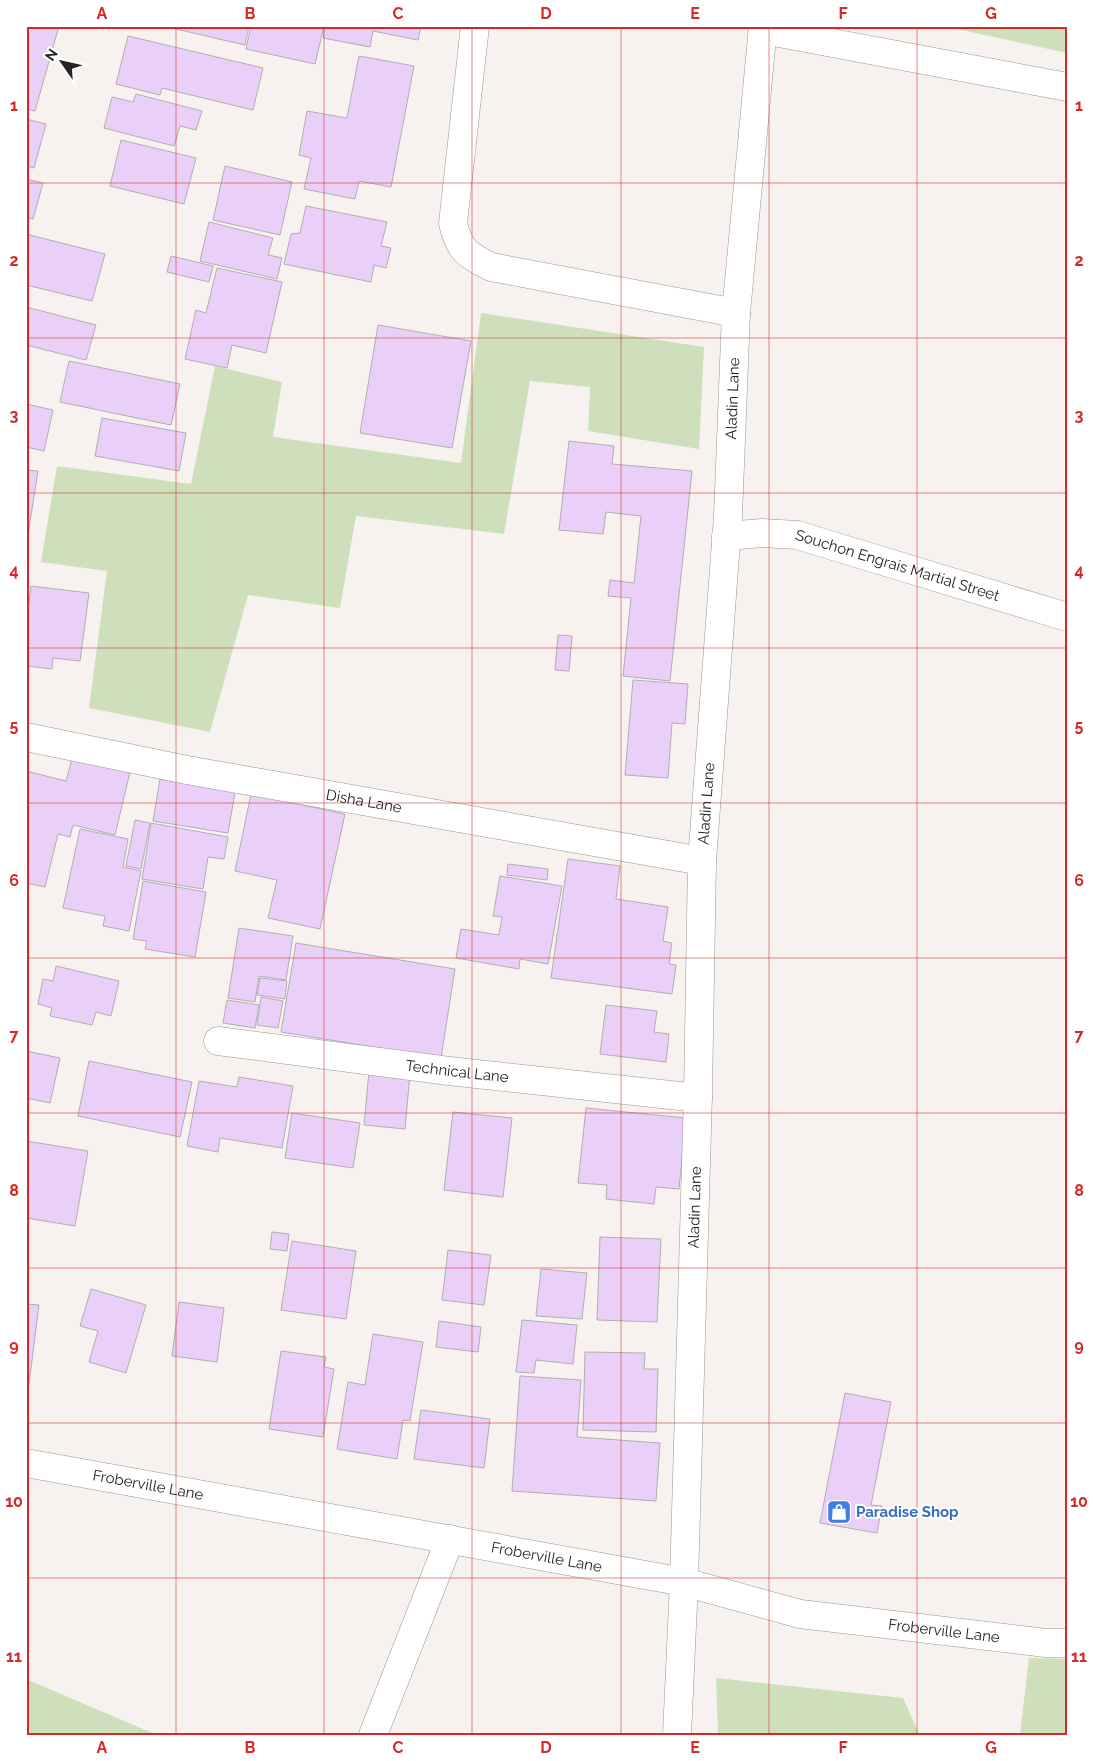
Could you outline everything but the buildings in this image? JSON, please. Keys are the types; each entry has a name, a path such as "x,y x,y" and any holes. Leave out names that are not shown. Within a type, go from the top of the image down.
{"street":[{"path":"475,26 452,223 457,242 470,256 491,267 736,314"},
{"path":"763,28 1067,87"},
{"name":"Aladin Lane","path":"677,1735 684,1582 698,1098 702,861 708,755 726,536 736,314 763,28"},
{"name":"Souchon Engrais Martial Street","path":"726,536 762,533 797,535 1067,617"},
{"name":"Disha Lane","path":"26,737 187,770 702,861"},
{"name":"Technical Lane","path":"218,1042 440,1070 698,1098"},
{"name":"Froberville Lane","path":"26,1463 684,1582 800,1614 921,1630 1046,1643 1067,1643"},
{"path":"373,1735 450,1539"}],"green space":[{"path":"944,26 1067,26 1067,53"},
{"path":"481,313 704,347 699,449 588,431 590,387 530,381 504,534 356,516 340,608 248,595 210,732 89,708 107,571 41,562 57,466 191,484 215,366 282,382 273,437 461,463"},
{"path":"1029,1658 1067,1659 1067,1735 1020,1735"},
{"path":"716,1678 903,1698 920,1735 718,1735"},
{"path":"26,1679 157,1735 26,1735"}],"place":[{"name":"Paradise Shop","path":"839,1512"}]}
